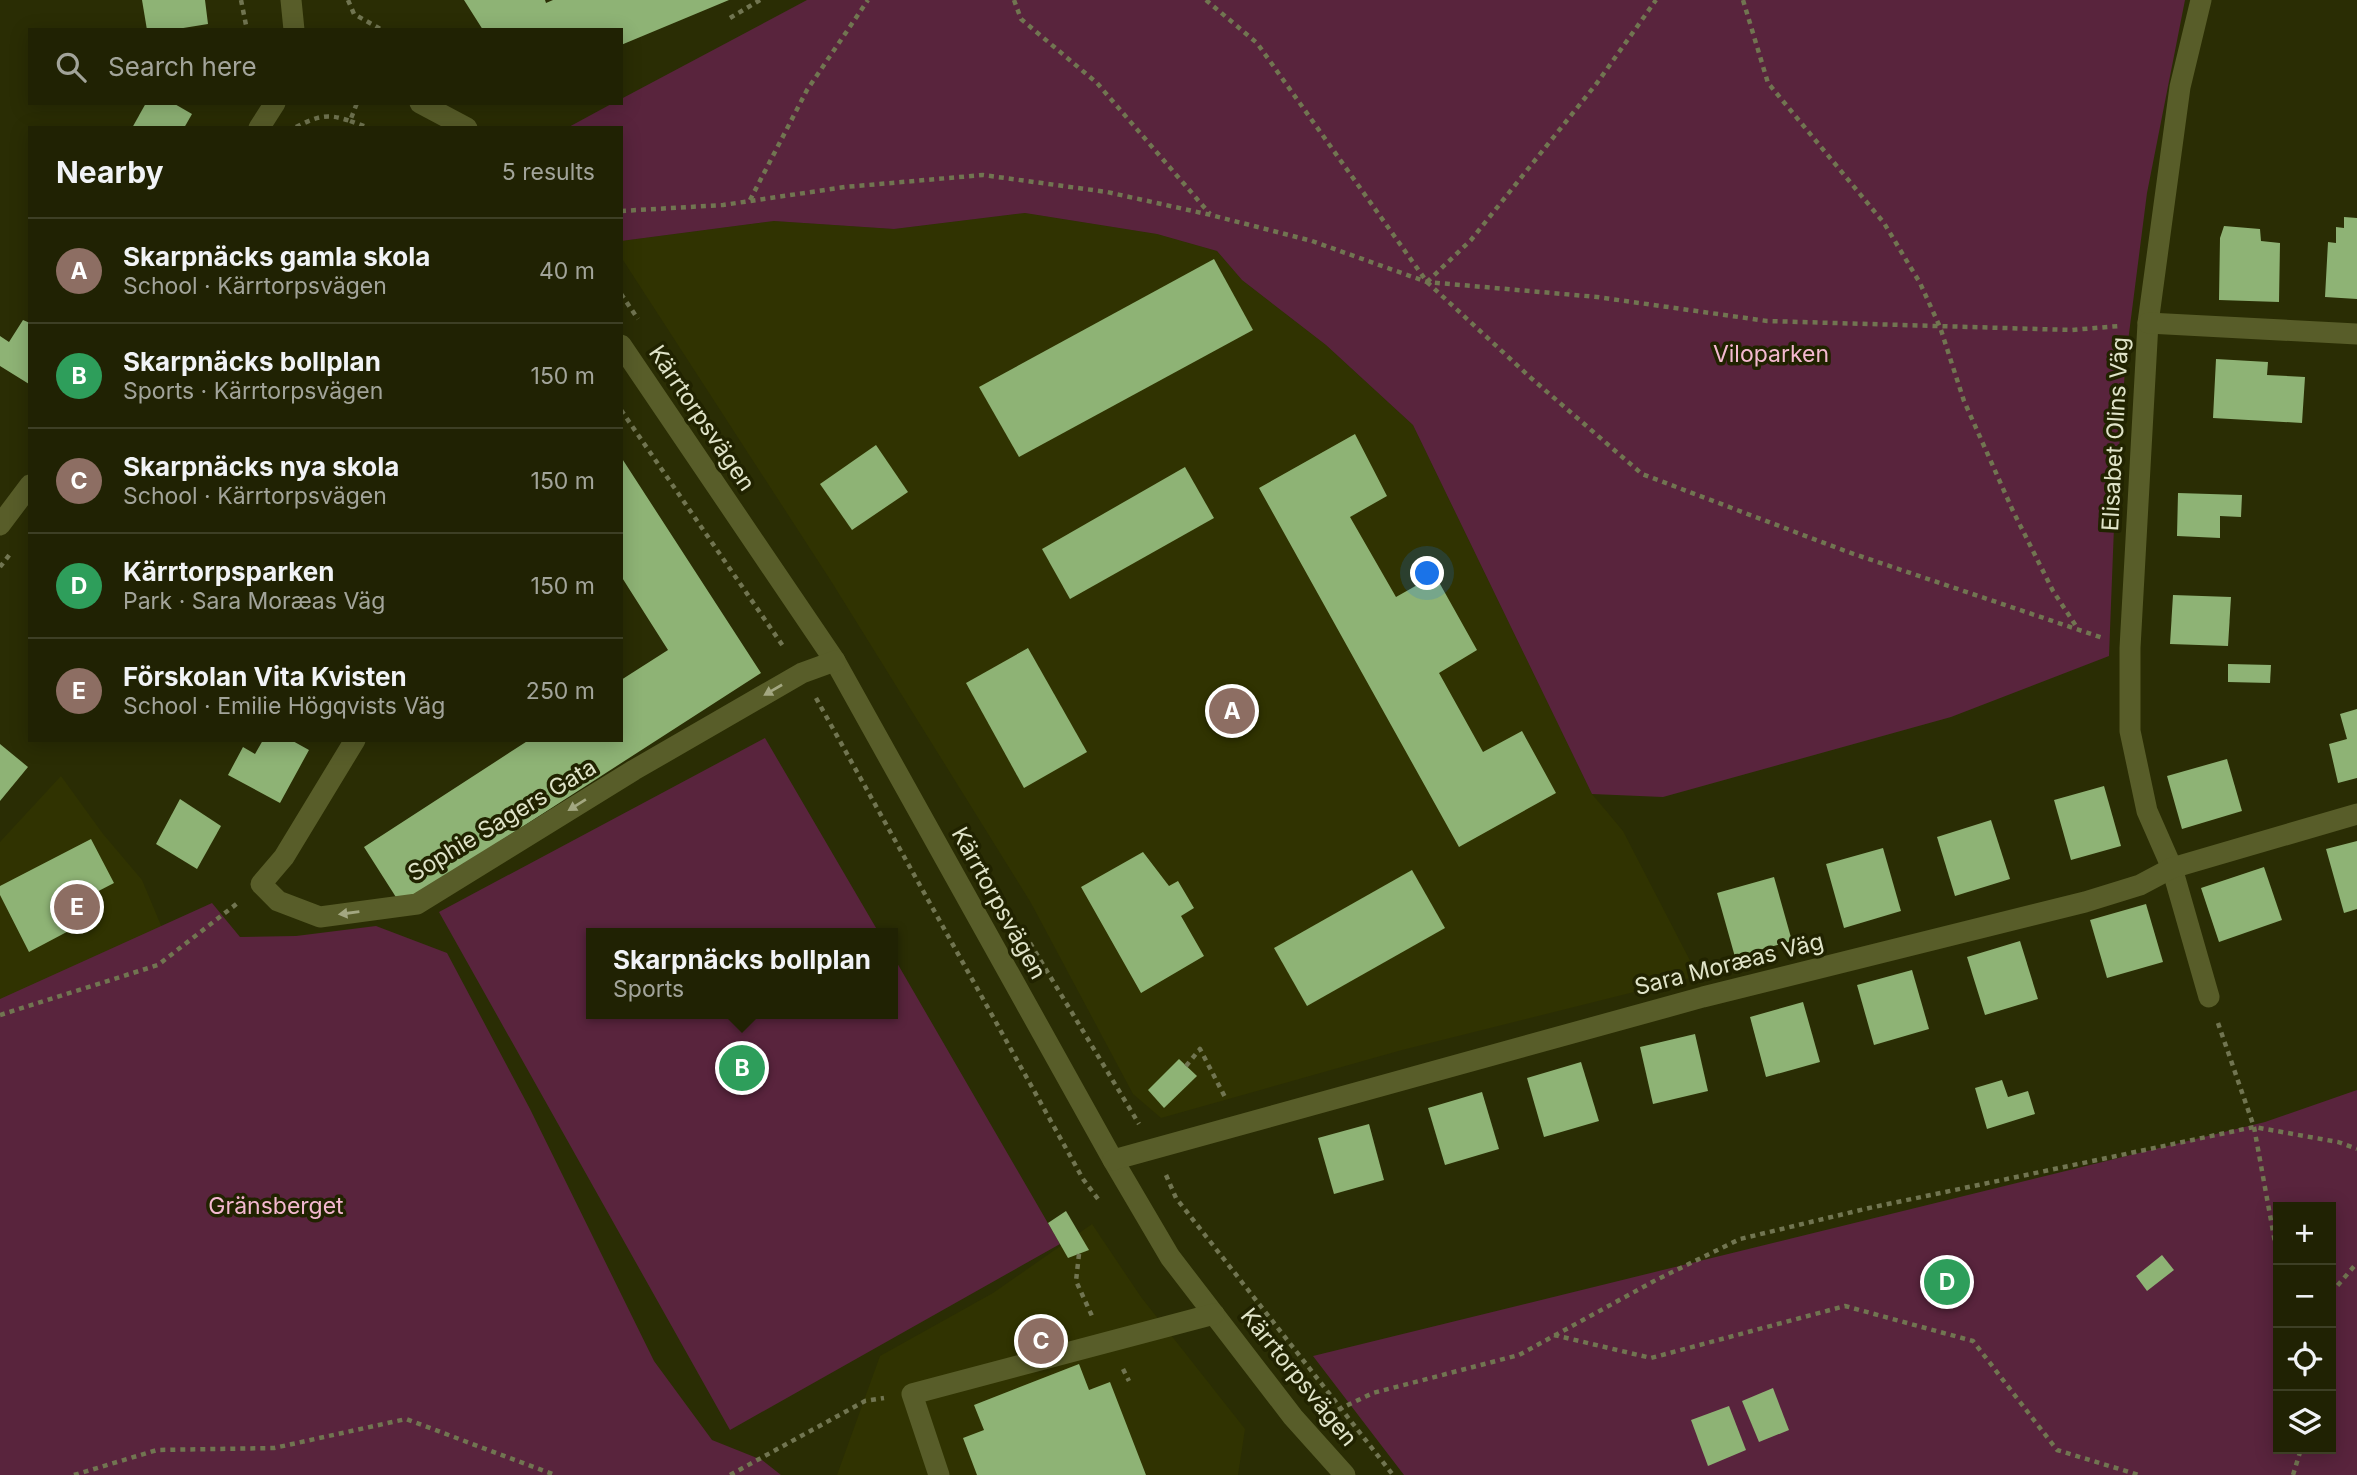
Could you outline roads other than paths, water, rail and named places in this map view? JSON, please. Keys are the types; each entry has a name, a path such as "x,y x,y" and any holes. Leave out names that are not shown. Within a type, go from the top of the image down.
{"street":[{"path":"291,0 294,28"},
{"name":"Elisabet Olins Väg","path":"2201,0 2180,88 2148,323 2130,648 2130,731 2147,811 2172,868 2210,997"},
{"path":"261,126 274,105"},
{"path":"424,105 463,126"},
{"path":"2148,323 2357,334"},
{"name":"Kärrtorpsvägen","path":"623,348 835,662 1112,1160 1170,1257 1304,1429 1345,1475"},
{"path":"0,525 28,488"},
{"name":"Sophie Sagers Gata","path":"354,742 284,857 261,884 278,901 320,917 417,904 646,763 802,673 835,662"},
{"name":"Sara Moræas Väg","path":"1112,1160 1703,997 2085,902 2140,885 2172,868 2357,814"},
{"path":"939,1475 912,1394 1214,1314"}],"place":[{"name":"Skarpnäcks gamla skola","path":"1232,711"},
{"name":"Förskolan Vita Kvisten","path":"77,907"},
{"name":"Skarpnäcks bollplan","path":"742,1068"},
{"name":"Kärrtorpsparken","path":"1947,1282"},
{"name":"Skarpnäcks nya skola","path":"1041,1341"}],"park label":[{"name":"Viloparken","path":"1771,354"},
{"name":"Gränsberget","path":"276,1206"}]}
